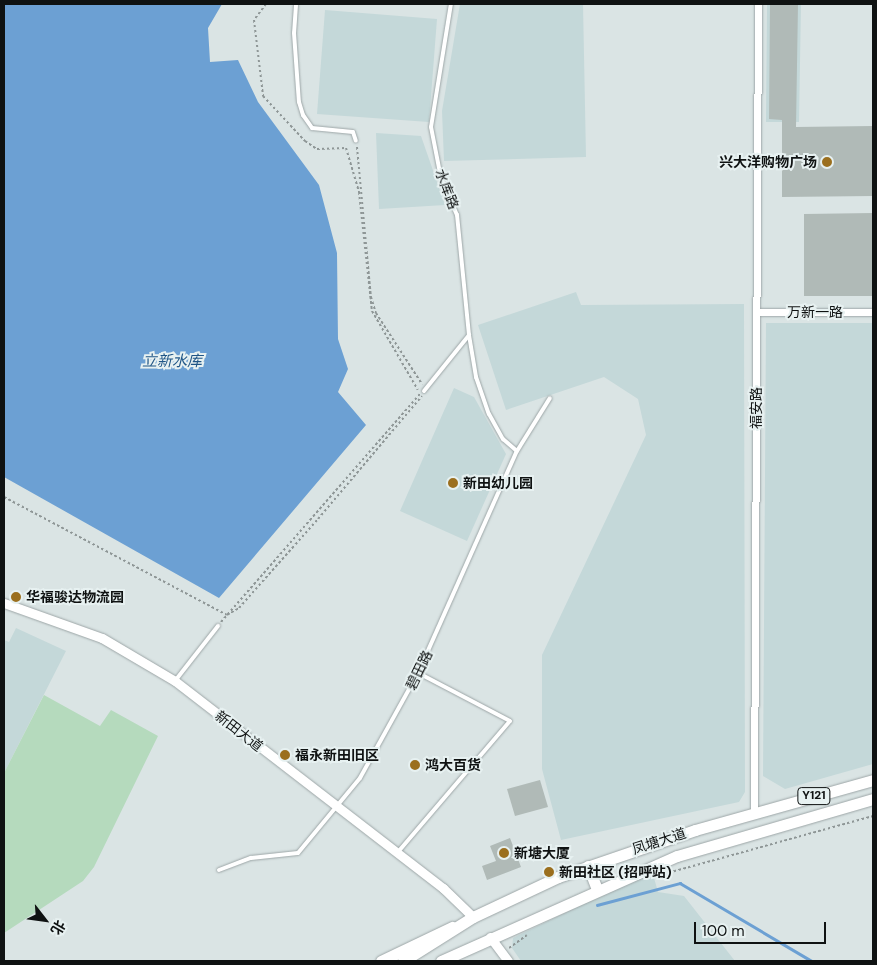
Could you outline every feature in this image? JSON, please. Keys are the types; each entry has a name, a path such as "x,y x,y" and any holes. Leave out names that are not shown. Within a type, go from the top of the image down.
{"main road":[{"name":"凤塘大道","path":"403,961 435,943 460,924 473,917 588,866 754,813 873,780"},
{"name":"凤塘大道","path":"442,961 490,937 597,890 702,848 873,799"},
{"path":"588,866 597,890"},
{"path":"381,961 435,933 460,924"}],"street":[{"name":"福安路","path":"754,813 758,4"},
{"name":"万新一路","path":"756,312 873,312"},
{"name":"新田大道","path":"4,602 102,638 174,681 453,896 473,917"},
{"path":"490,937 508,958"}],"lane":[{"name":"水库路","path":"451,4 431,127 441,178 457,215 469,335 476,377 489,414 503,439 517,451"},
{"path":"296,6 298,89 304,115 312,128 353,132 356,141"},
{"path":"423,392 469,335"},
{"name":"碧田路","path":"219,870 251,858 298,853 337,807 374,755 418,672 517,451 550,398"},
{"path":"174,681 218,626"},
{"path":"397,853 510,721 418,672"}],"path":[{"path":"266,4 254,20 263,96 305,141 317,149 346,148 359,192 372,311 423,392"},
{"path":"356,141 373,305 423,392"},
{"path":"227,615 239,608 366,464 423,392"},
{"path":"218,626 423,392"},
{"path":"4,497 227,615"},
{"path":"658,875 873,816"},
{"path":"508,958 514,941 530,933"}],"shaded area":[{"path":"460,4 583,4 586,157 444,161 442,111"},
{"path":"767,4 801,4 799,122 766,122"},
{"path":"325,10 437,19 429,122 317,114"},
{"path":"376,133 421,136 445,205 379,209"},
{"path":"576,292 581,305 744,304 745,792 739,802 561,840 542,769 542,655 646,435 638,399 604,377 506,410 478,325"},
{"path":"766,323 873,323 873,764 785,789 763,776"},
{"name":"新田幼儿园","path":"454,388 474,397 506,454 467,541 400,511"},
{"path":"16,628 66,651 4,773 4,640 9,642"},
{"path":"643,875 654,878 658,892 684,896 735,961 521,961 512,948 513,938"}],"green space":[{"path":"44,695 100,726 111,710 158,736 94,867 83,881 4,933 4,773"}],"water":[{"name":"立新水库","path":"4,4 222,4 208,28 210,62 238,60 258,102 319,185 337,253 338,339 348,369 338,392 366,425 219,598 4,477"}],"building":[{"name":"兴大洋购物广场","path":"770,4 798,4 796,127 873,126 873,196 782,197 782,120 769,119"},
{"path":"873,213 873,296 804,296 804,214"},
{"path":"540,780 548,807 515,816 507,789"},
{"name":"新塘大厦","path":"510,838 521,867 487,880 482,866 496,861 490,846"}],"waterway":[{"path":"597,905 680,883 812,961"}],"place":[{"name":"兴大洋购物广场","path":"827,162"},
{"name":"新田幼儿园","path":"453,483"},
{"name":"华福骏达物流园","path":"16,597"},
{"name":"福永新田旧区","path":"285,755"},
{"name":"鸿大百货","path":"415,765"},
{"name":"新塘大厦","path":"504,853"},
{"name":"新田社区 (招呼站)","path":"549,872"}]}
